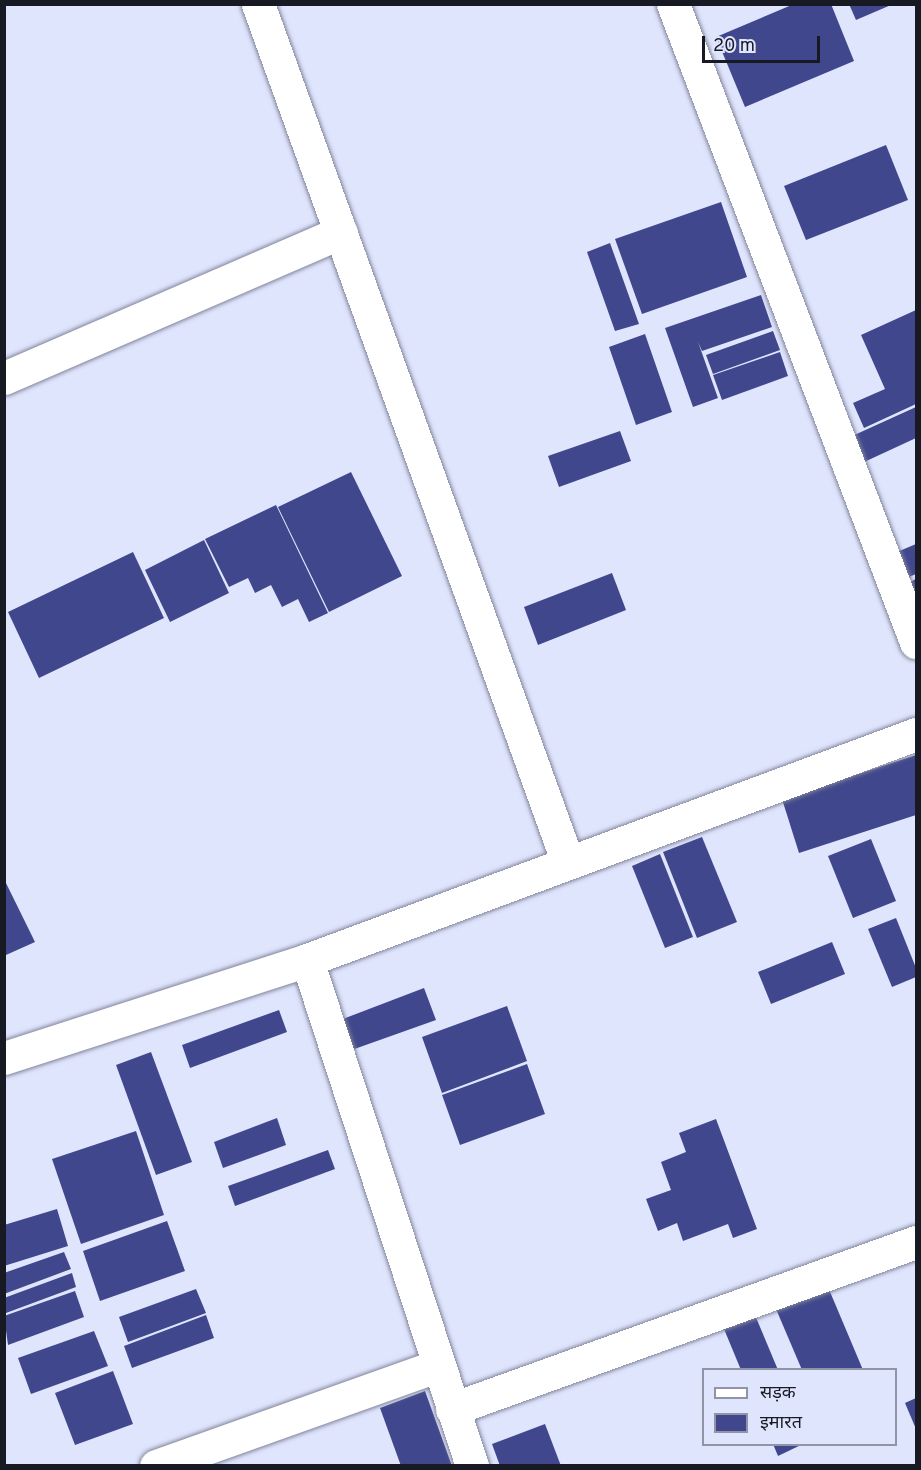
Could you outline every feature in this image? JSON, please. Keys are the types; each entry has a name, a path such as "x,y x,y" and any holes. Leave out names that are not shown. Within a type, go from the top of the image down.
{"street":[{"path":"258,4 568,863"},
{"path":"673,4 916,642"},
{"path":"4,378 341,232"},
{"path":"4,1058 307,960 916,734"},
{"path":"307,960 472,1466"},
{"path":"452,1409 916,1242"},
{"path":"156,1466 439,1365"}],"building":[{"path":"794,4 831,4 854,61 745,107 716,37"},
{"path":"849,4 891,4 891,5 856,20"},
{"path":"886,145 908,200 806,240 784,186"},
{"path":"721,202 747,277 642,314 615,239"},
{"path":"610,243 639,324 615,331 587,252"},
{"path":"761,295 772,327 702,351 698,342 718,398 693,407 665,328"},
{"path":"916,310 916,404 864,428 853,403 885,389 861,335"},
{"path":"773,331 780,350 713,374 706,355"},
{"path":"645,334 672,412 636,425 609,347"},
{"path":"780,352 788,376 722,400 713,375"},
{"path":"916,407 916,438 862,463 850,437"},
{"path":"620,431 631,461 559,487 548,456"},
{"path":"351,472 402,576 329,612 278,507"},
{"path":"276,505 328,613 309,622 298,599 282,607 271,585 255,593 248,578 229,587 205,539"},
{"path":"204,540 229,593 170,622 145,570"},
{"path":"916,544 916,574 909,577 897,552"},
{"path":"133,552 164,618 39,678 8,612"},
{"path":"612,573 626,610 538,645 524,607"},
{"path":"916,579 916,596 910,582"},
{"path":"916,755 916,815 799,853 782,799"},
{"path":"702,837 737,922 697,938 663,852"},
{"path":"871,839 896,901 853,918 828,856"},
{"path":"660,854 693,937 665,948 632,866"},
{"path":"4,879 35,942 6,955 4,952"},
{"path":"896,918 916,968 916,977 892,987 868,929"},
{"path":"832,942 845,974 771,1004 758,972"},
{"path":"424,988 436,1020 346,1052 335,1022"},
{"path":"507,1006 527,1061 442,1093 422,1037"},
{"path":"279,1010 287,1032 190,1068 182,1045"},
{"path":"151,1052 192,1162 156,1175 116,1065"},
{"path":"527,1064 545,1114 460,1145 442,1095"},
{"path":"277,1118 286,1145 223,1168 214,1142"},
{"path":"716,1119 757,1229 733,1238 728,1224 683,1241 677,1223 658,1231 646,1199 671,1190 661,1162 686,1152 679,1133"},
{"path":"136,1131 164,1215 81,1244 52,1159"},
{"path":"328,1150 335,1169 235,1206 228,1186"},
{"path":"57,1209 68,1246 4,1266 4,1225"},
{"path":"167,1221 185,1271 100,1301 83,1251"},
{"path":"64,1252 71,1269 4,1294 4,1273"},
{"path":"72,1273 76,1287 6,1313 4,1298"},
{"path":"828,1287 862,1368 801,1368 776,1309"},
{"path":"196,1289 206,1313 128,1342 119,1317"},
{"path":"75,1291 84,1317 8,1345 4,1316"},
{"path":"206,1315 214,1338 132,1368 124,1346"},
{"path":"755,1315 777,1368 740,1368 724,1329"},
{"path":"94,1331 108,1366 31,1394 18,1358"},
{"path":"113,1371 133,1424 75,1445 55,1393"},
{"path":"425,1391 452,1466 401,1466 380,1408"},
{"path":"916,1398 916,1429 905,1403"},
{"path":"545,1424 561,1466 500,1466 492,1444"},
{"path":"774,1446 799,1446 778,1456"}]}
